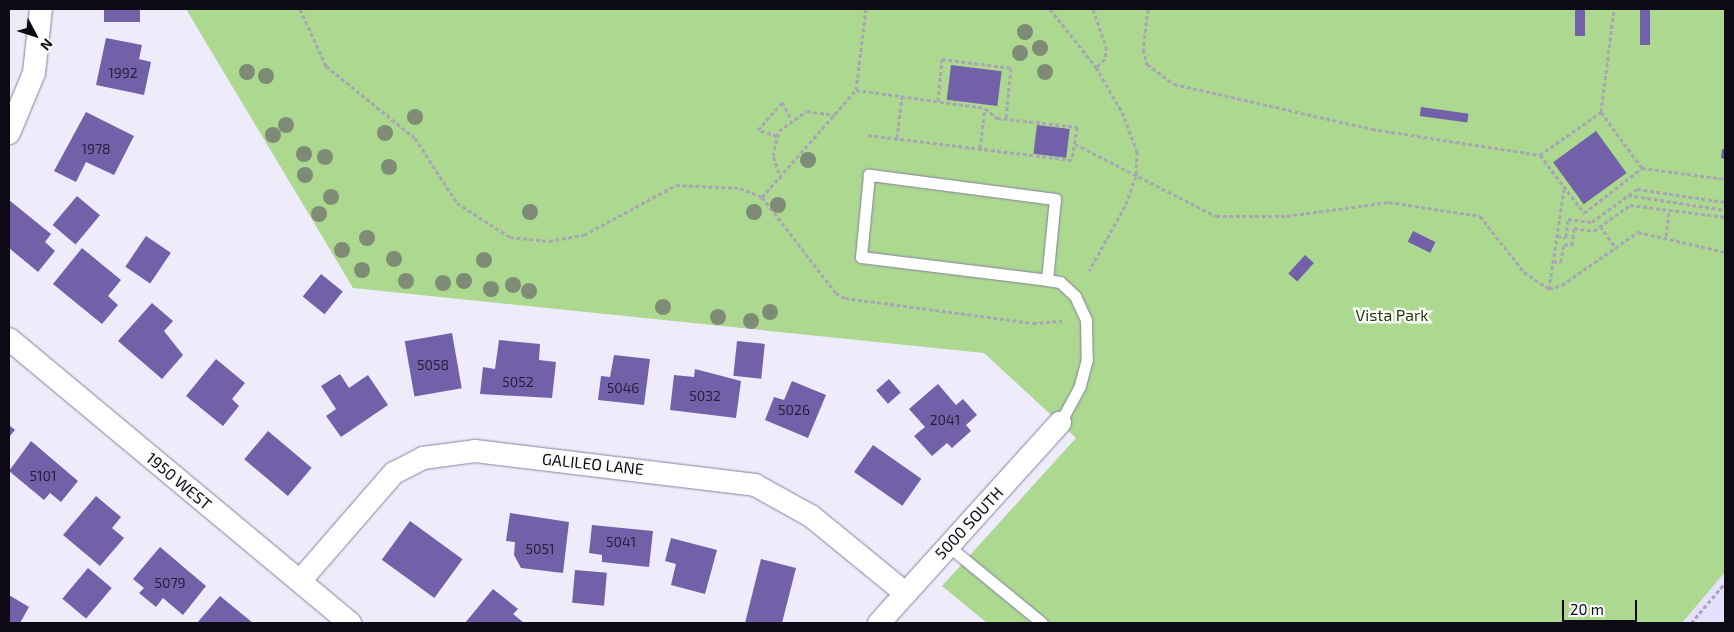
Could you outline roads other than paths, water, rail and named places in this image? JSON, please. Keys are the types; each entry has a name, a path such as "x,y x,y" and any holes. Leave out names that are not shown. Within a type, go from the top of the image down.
{"street":[{"path":"9,133 34,74 41,9"},
{"name":"1950 WEST","path":"9,339 350,623"},
{"name":"5000 SOUTH","path":"879,623 946,545 1060,423"},
{"name":"GALILEO LANE","path":"300,581 394,473 422,458 475,450 755,485 811,516 905,593"}],"lane":[{"path":"1047,280 1055,199 869,175 861,258 1060,282 1075,296 1088,336 1080,386 1060,423"},
{"path":"946,545 1042,623"}],"park label":[{"name":"Vista Park","path":"1392,315"}]}
